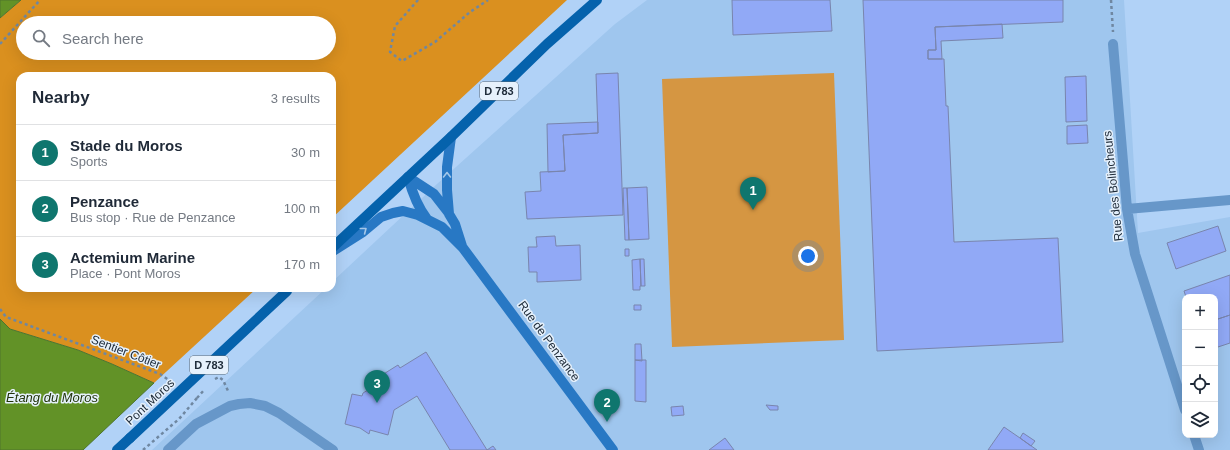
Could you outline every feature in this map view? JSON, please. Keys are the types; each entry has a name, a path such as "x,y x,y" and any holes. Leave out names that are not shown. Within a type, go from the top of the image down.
{"main road":[{"name":"D 783","path":"336,244 451,137 547,44 597,0"},
{"name":"Rue de Penzance","path":"451,137 447,167 447,190 450,214 463,248"},
{"path":"408,177 434,194 450,214"},
{"path":"408,177 415,200 428,220"},
{"name":"Rue de Penzance","path":"336,249 381,218 393,213 403,211 442,227 463,248 613,450"},
{"name":"Pont Moros","path":"118,450 287,292"}],"street":[{"name":"Rue des Bolincheurs","path":"1113,44 1127,209 1135,254 1182,402"},
{"path":"1127,209 1230,200"},
{"path":"168,450 196,424 233,405 250,403 270,408 334,450"},
{"path":"1195,438 1199,450"}],"path":[{"path":"25,16 40,0"},
{"path":"418,0 395,26 390,52 402,60 435,42 470,12 488,0"},
{"path":"1111,0 1113,44"},
{"path":"0,44 16,26"},
{"name":"Sentier Côtier","path":"0,309 6,317 160,374 172,382"},
{"path":"211,383 219,377 223,380 229,391 233,405"},
{"path":"143,450 179,419 206,388"},
{"path":"190,394 197,398"}],"shaded area":[{"path":"21,0 567,0 336,214 336,72 16,72 16,292 253,292 154,383 78,350 10,329 0,319 0,18"},
{"path":"647,0 1124,0 1138,233 1230,217 1230,450 152,450 322,292 336,292 336,278 437,184 615,24"},
{"path":"834,73 844,340 672,347 662,79"}],"water":[{"path":"0,0 21,0 0,18"},
{"name":"Étang du Moros","path":"0,319 10,329 78,350 154,383 83,450 0,450"}],"building":[{"path":"732,0 830,0 832,31 733,35"},
{"path":"863,0 1063,0 1063,22 935,27 936,50 928,50 928,59 944,59 946,106 948,106 954,242 1058,238 1063,342 877,351"},
{"path":"1002,24 1003,38 941,41 942,59 928,59 928,50 936,50 935,27"},
{"path":"618,73 623,215 527,219 525,192 541,191 540,172 565,171 563,135 598,133 596,74"},
{"path":"1086,76 1087,121 1066,122 1065,77"},
{"path":"598,122 598,133 563,135 565,171 548,172 547,124"},
{"path":"1087,125 1088,143 1067,144 1067,126"},
{"path":"647,187 649,239 629,240 627,188"},
{"path":"623,188 627,188 629,240 625,240"},
{"path":"1218,226 1226,251 1176,269 1167,243"},
{"path":"555,236 556,246 580,245 581,280 537,282 537,272 529,272 528,247 537,247 536,237"},
{"path":"625,249 629,249 629,256 625,256"},
{"path":"640,259 644,259 645,286 641,286"},
{"path":"640,259 641,286 640,290 633,290 632,260"},
{"path":"1230,275 1230,315 1218,319 1218,294 1185,294 1184,291"},
{"path":"634,305 641,305 641,310 634,310"},
{"path":"1230,315 1230,343 1218,347 1218,330 1218,319"},
{"path":"635,344 641,344 642,361 635,360"},
{"path":"426,352 487,450 450,450 417,396 394,410 388,435 370,430 369,434 360,428 345,424 352,394 362,396 363,393 368,390 366,385 398,365 400,368"},
{"path":"635,360 646,360 646,402 635,401"},
{"path":"766,405 778,406 778,410 770,410"},
{"path":"683,406 684,415 672,416 671,407"},
{"path":"1004,427 1020,438 1037,450 988,450"},
{"path":"1023,433 1035,441 1031,446 1020,438"},
{"path":"725,438 734,450 709,450"},
{"path":"493,446 496,450 487,450"}],"place":[{"name":"Stade du Moros","path":"753,210"},
{"name":"Actemium Marine","path":"377,403"},
{"name":"Penzance","path":"607,422"}]}
